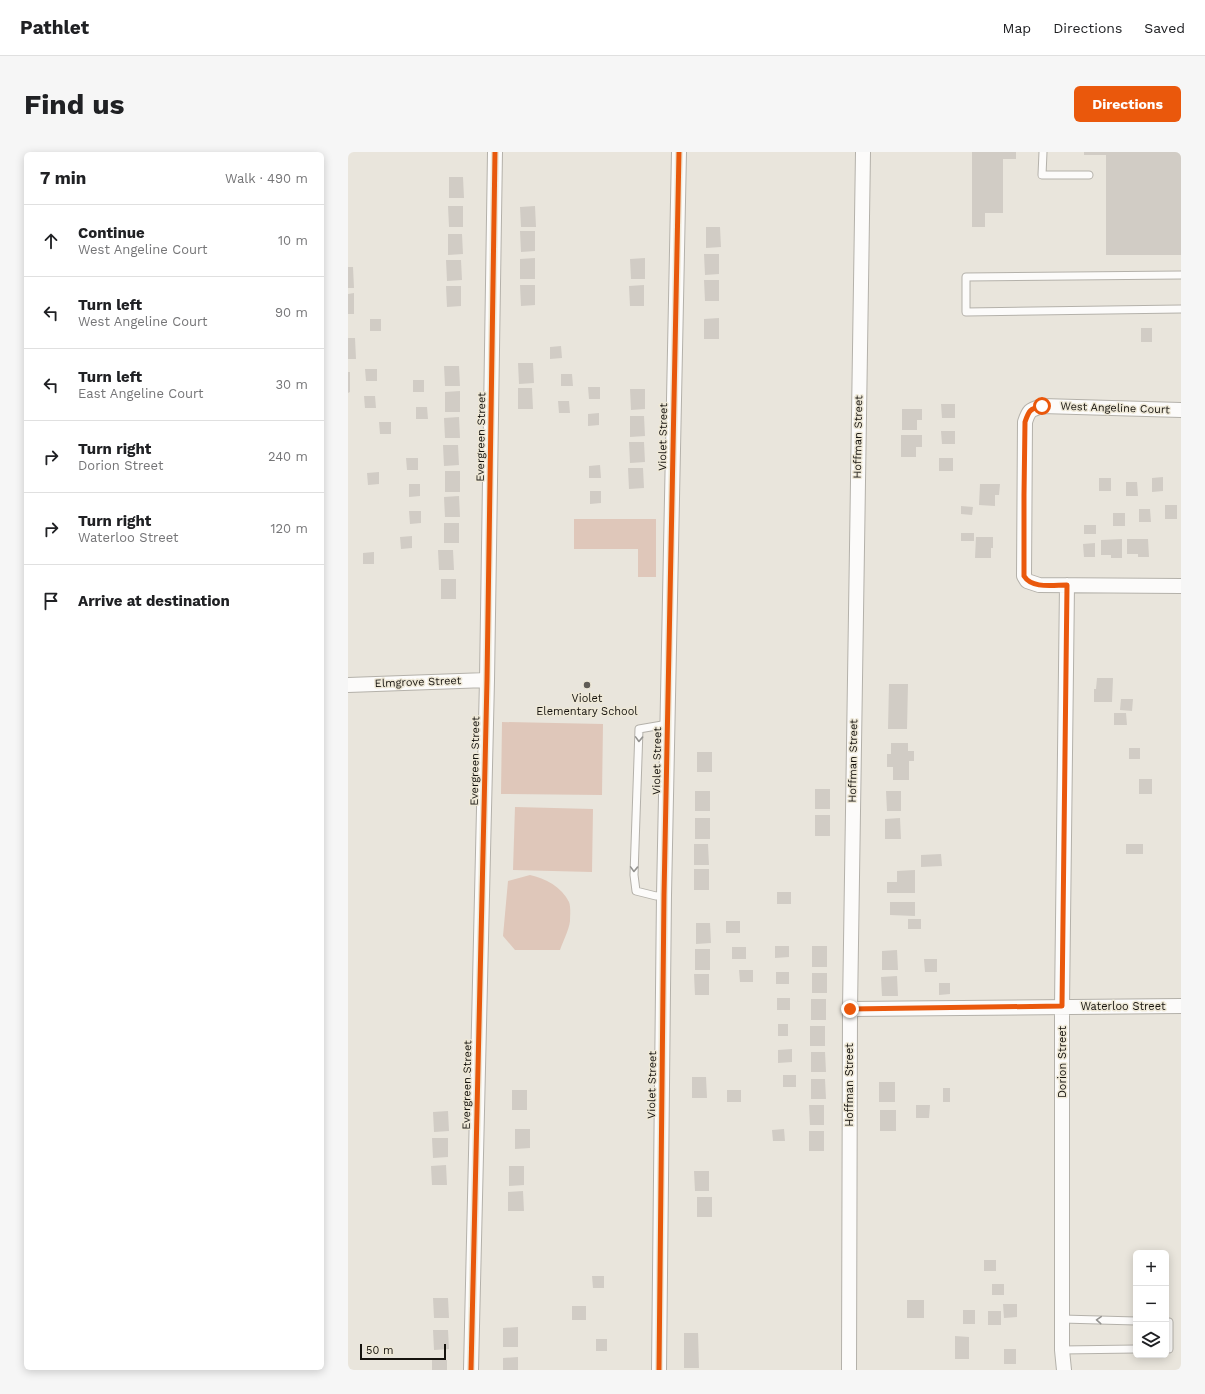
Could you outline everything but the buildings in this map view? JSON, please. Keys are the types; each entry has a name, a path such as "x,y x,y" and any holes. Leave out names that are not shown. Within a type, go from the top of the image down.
{"street":[{"name":"Evergreen Street","path":"471,1370 487,680 495,152"},
{"name":"Violet Street","path":"659,1370 664,895 679,152"},
{"name":"Hoffman Street","path":"849,1370 850,1009 863,152"},
{"name":"West Angeline Court","path":"1067,585 1039,585 1027,581 1024,576 1025,422 1028,413 1031,409 1042,406 1181,410"},
{"path":"1067,585 1181,586"},
{"name":"Dorion Street","path":"1064,1370 1062,1350 1062,1006 1067,585"},
{"name":"Elmgrove Street","path":"348,685 487,680"},
{"name":"Waterloo Street","path":"850,1009 1181,1006"}],"lane":[{"path":"1043,152 1042,174 1088,175"},
{"path":"1181,275 966,277 966,312 1181,309"},
{"path":"664,895 656,896 636,891 634,875 639,729 668,724"},
{"path":"1062,1319 1133,1321"},
{"path":"1062,1350 1133,1349"}],"shaded area":[{"path":"574,519 656,519 656,577 638,577 638,549 574,549"},
{"path":"502,722 603,724 602,795 501,794"},
{"path":"515,807 593,809 592,872 513,870"},
{"path":"530,875 541,878 558,888 569,902 570,921 560,950 515,950 503,936 508,881"}],"cycle path":[{"path":"471,1370 487,680 495,152"},
{"path":"659,1370 664,895 679,152"}],"place":[{"name":"Violet Elementary School","path":"587,685"}],"route":[{"path":"850,1009 1062,1006 1067,585 1033,584 1027,581 1024,576 1025,422 1031,409 1042,406"}]}
